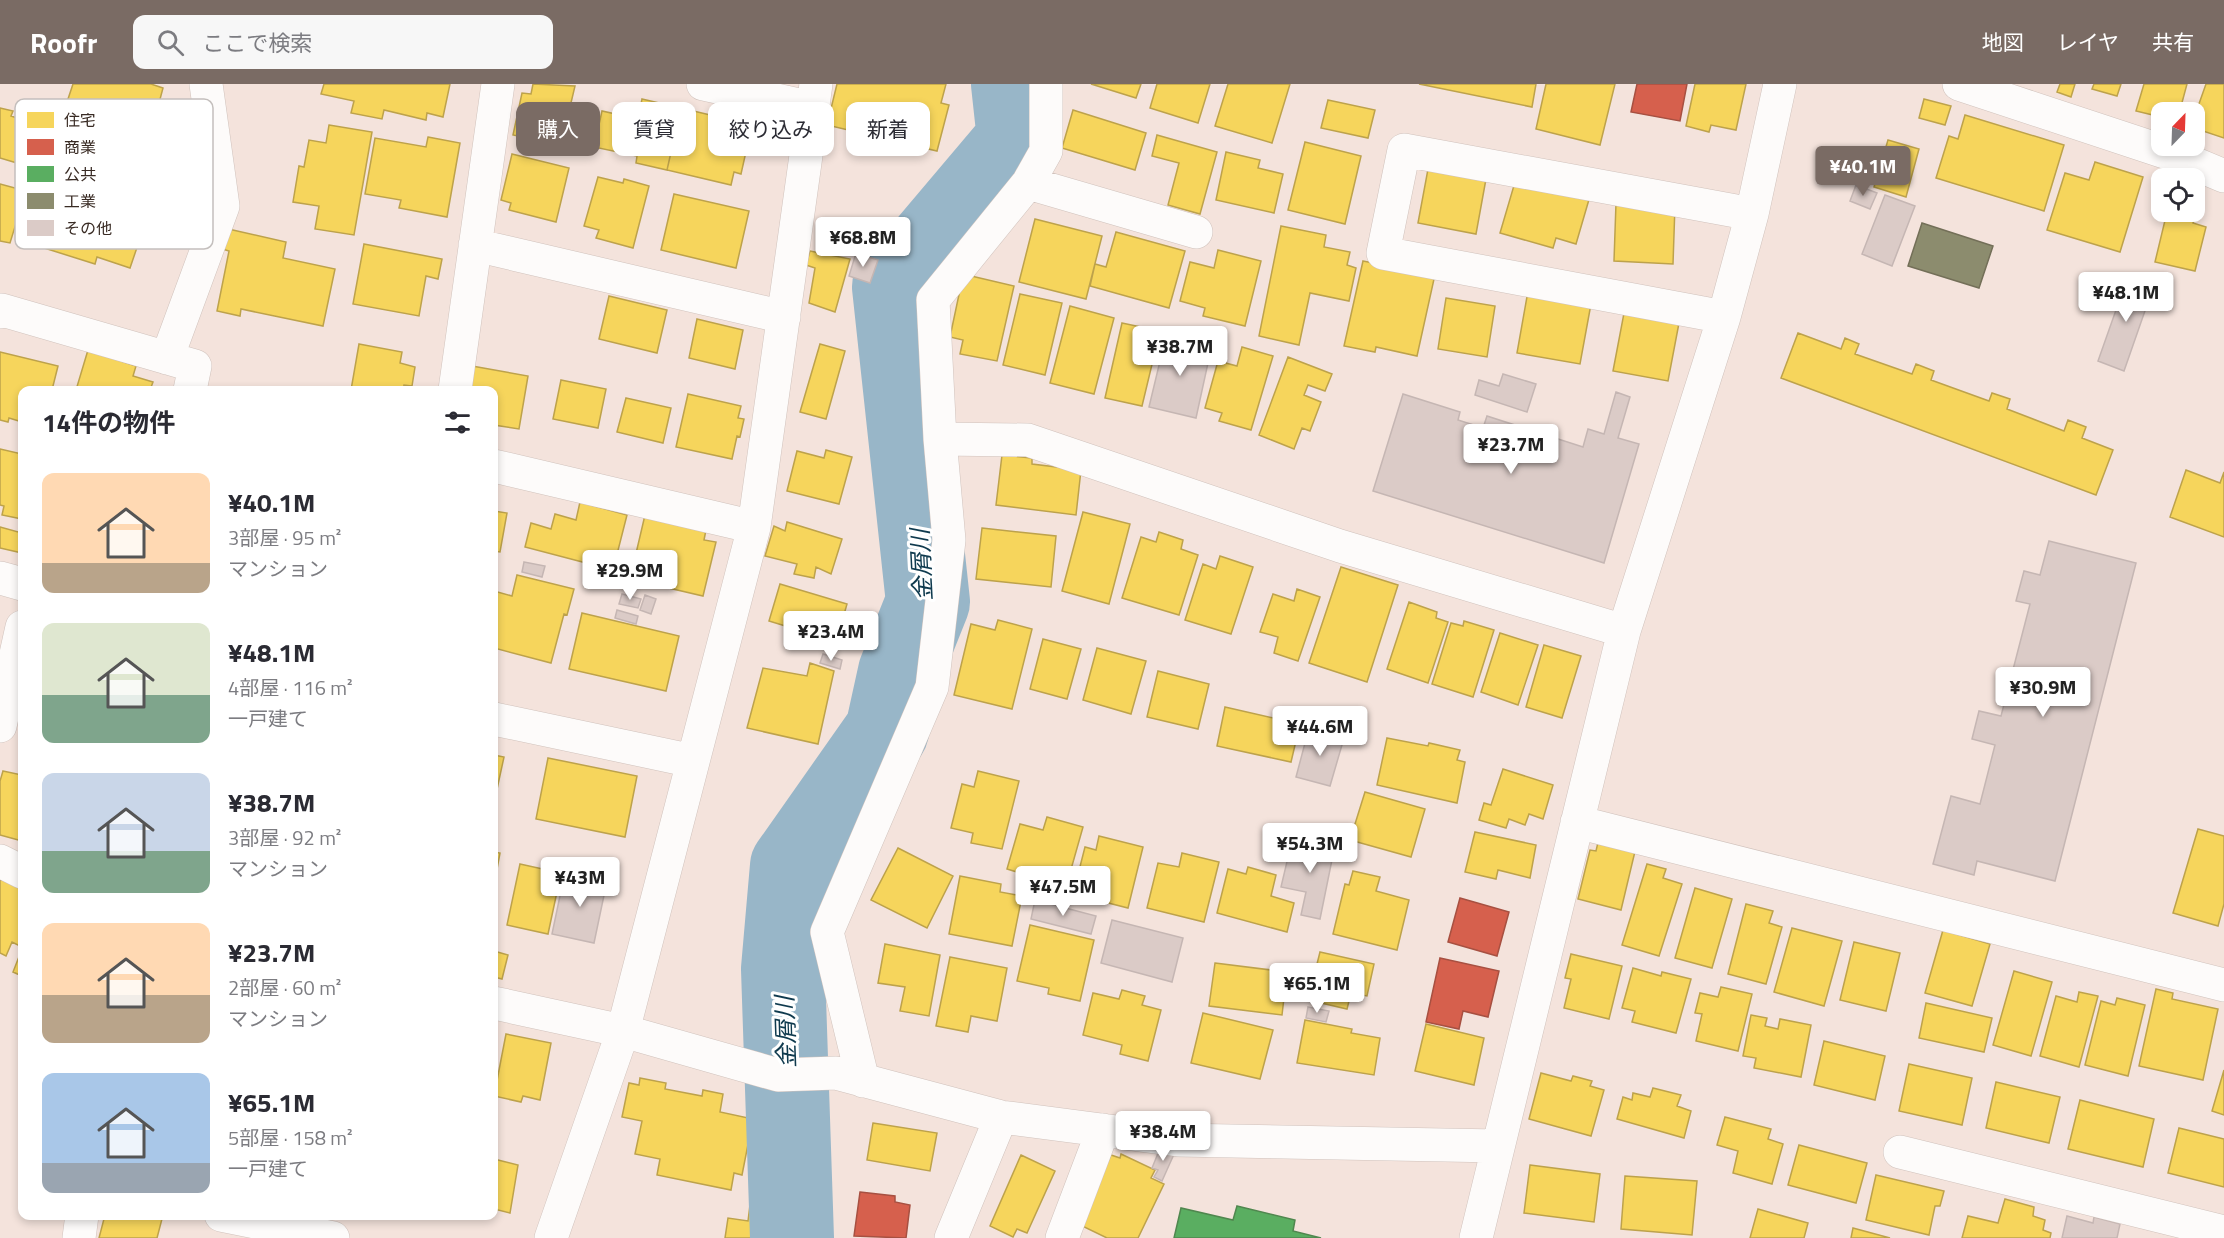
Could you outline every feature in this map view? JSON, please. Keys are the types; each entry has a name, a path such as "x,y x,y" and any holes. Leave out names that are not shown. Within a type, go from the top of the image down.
{"street":[{"path":"206,84 208,99"},
{"path":"456,386 498,84"},
{"path":"551,1238 623,1031 754,526 815,96 703,84"},
{"path":"850,1077 827,932 932,687 949,540 940,439 933,300 1028,183 1046,151 1046,84"},
{"path":"1476,1238 1624,631 1724,317 1752,214 1780,84"},
{"path":"1959,84 2174,155 2224,176"},
{"path":"213,134 223,206 213,233"},
{"path":"1724,317 1383,253 1404,150 1752,214"},
{"path":"1028,183 1196,232"},
{"path":"475,245 784,317"},
{"path":"166,358 207,249"},
{"path":"0,312 2,310 195,366 191,386"},
{"path":"940,439 1028,440 1340,546 1624,631"},
{"path":"498,467 754,526"},
{"path":"0,578 18,583"},
{"path":"0,726 18,645"},
{"path":"498,719 693,761"},
{"path":"1577,822 2224,985"},
{"path":"0,861 18,870"},
{"path":"498,1004 623,1031 778,1075 850,1077 1001,1117 1178,1140 1498,1146"},
{"path":"951,1238 1001,1117"},
{"path":"1062,1238 1103,1130"},
{"path":"1900,1152 2224,1232"},
{"path":"79,1238 81,1220"},
{"path":"245,1220 333,1238"}],"building: 住宅":[{"path":"73,84 151,84 163,88 160,99 68,99"},
{"path":"324,84 450,84 443,117 427,113 426,120 384,110 382,119 351,113 354,101 321,94"},
{"path":"533,84 575,86 571,102 520,102 522,93 531,94"},
{"path":"837,84 946,84 941,103 949,105 937,151 930,149 930,102 846,102 846,129 834,127 833,102"},
{"path":"1091,84 1141,84 1136,98"},
{"path":"1157,84 1210,84 1198,123 1150,108"},
{"path":"1228,84 1290,84 1272,143 1215,126"},
{"path":"1419,84 1536,84 1532,107"},
{"path":"1546,84 1615,84 1600,145 1536,129"},
{"path":"1695,84 1746,84 1736,130 1711,125 1709,132 1686,126"},
{"path":"2060,84 2075,84 2071,97 2057,92"},
{"path":"2094,84 2121,84 2117,96 2092,89"},
{"path":"2144,84 2187,84 2182,102 2151,102 2151,115 2136,111"},
{"path":"2206,84 2224,84 2224,138 2205,132 2205,102 2200,102"},
{"path":"1924,99 1951,106 1945,125 1919,118"},
{"path":"1328,100 1375,110 1368,138 1321,128"},
{"path":"0,108 13,111 11,116 15,117 15,162 0,158"},
{"path":"1073,110 1146,133 1135,170 1062,148"},
{"path":"602,111 612,113 612,151 600,148"},
{"path":"696,112 708,114 708,156 745,156 741,174 734,172 731,185 667,170 670,156 696,156"},
{"path":"1965,115 2064,145 2044,211 1936,178 1949,136 1958,139"},
{"path":"329,125 372,132 354,235 315,229 319,206 293,202 299,166 304,167 309,140 326,143"},
{"path":"1157,135 1217,152 1200,214 1168,205 1179,163 1152,156"},
{"path":"428,137 460,143 447,217 399,208 401,200 365,194 375,138 426,147"},
{"path":"1888,140 1919,149 1906,197 1874,187"},
{"path":"1305,142 1361,156 1345,224 1288,210"},
{"path":"1226,152 1260,160 1258,168 1283,174 1274,213 1216,200"},
{"path":"512,154 569,168 556,222 509,210 511,203 501,200"},
{"path":"637,156 670,156 667,170 636,163"},
{"path":"2095,162 2143,177 2120,252 2047,230 2065,173 2089,180"},
{"path":"1428,169 1486,179 1476,234 1418,223"},
{"path":"598,177 623,183 624,179 649,186 633,248 596,238 599,230 584,226"},
{"path":"1515,182 1590,196 1576,244 1556,238 1553,248 1500,233"},
{"path":"0,184 15,188 15,227 10,243 0,241"},
{"path":"674,194 749,211 736,268 661,250"},
{"path":"1616,203 1675,205 1673,264 1614,261"},
{"path":"1035,219 1102,236 1086,299 1019,282"},
{"path":"2165,222 2193,222 2206,227 2195,271 2155,262"},
{"path":"1281,226 1326,235 1324,247 1350,252 1347,265 1356,268 1349,301 1310,293 1299,345 1259,336"},
{"path":"224,228 286,242 283,258 335,269 323,326 241,309 240,316 217,311 229,251 219,248"},
{"path":"1116,232 1185,251 1169,308 1090,286 1095,264 1106,267"},
{"path":"364,244 442,259 438,279 426,276 419,316 353,304"},
{"path":"47,249 136,249 130,268 97,257 95,264"},
{"path":"1218,250 1261,261 1245,326 1203,316 1205,308 1180,301 1190,262 1214,268"},
{"path":"810,251 850,259 835,312 809,303 815,268 806,265"},
{"path":"1363,261 1399,268 1436,270 1417,356 1376,347 1375,352 1344,346"},
{"path":"967,275 1014,286 997,361 960,354 963,340 950,337 961,285"},
{"path":"1528,291 1591,304 1580,364 1517,353"},
{"path":"1020,294 1062,303 1045,375 1003,365"},
{"path":"609,296 667,310 657,353 599,339"},
{"path":"1446,298 1495,306 1487,357 1438,349"},
{"path":"1070,306 1114,318 1094,394 1050,383"},
{"path":"1624,313 1679,323 1668,381 1613,371"},
{"path":"697,319 743,330 735,369 689,358"},
{"path":"1122,323 1160,331 1142,406 1105,398"},
{"path":"1798,333 1841,349 1845,338 1859,344 1855,354 1912,374 1916,364 1934,371 1931,380 1989,401 1992,393 2010,399 2007,409 2064,431 2068,420 2086,427 2082,438 2113,450 2096,495 1781,378"},
{"path":"359,344 402,352 400,363 415,367 412,386 352,386"},
{"path":"820,344 845,351 826,419 800,412"},
{"path":"1242,347 1273,356 1251,430 1219,421 1222,413 1205,408 1218,361 1237,366"},
{"path":"88,350 136,366 133,376 153,382 152,386 77,386"},
{"path":"0,352 58,366 53,386 18,386 18,421 9,418 8,422 0,420"},
{"path":"1288,357 1332,374 1325,391 1308,385 1304,395 1321,402 1310,431 1302,428 1294,449 1259,435"},
{"path":"472,366 528,376 519,429 498,426 498,386 469,386"},
{"path":"561,380 606,389 598,428 553,419"},
{"path":"688,394 741,406 738,418 744,419 740,437 737,436 732,459 676,447"},
{"path":"626,398 671,408 663,443 617,432"},
{"path":"0,449 18,453 18,518 2,515 4,506 0,505"},
{"path":"826,450 852,457 839,504 787,491 797,451 824,458"},
{"path":"1002,455 1032,458 1032,464 1081,470 1076,515 996,505"},
{"path":"2186,470 2220,483 2224,472 2224,537 2170,517"},
{"path":"580,502 627,515 613,570 525,547 531,523 551,529 555,514 576,520"},
{"path":"498,512 507,513 500,552 498,552"},
{"path":"1083,512 1130,524 1109,604 1062,591"},
{"path":"645,515 706,530 704,540 716,542 703,596 630,579"},
{"path":"787,522 842,539 831,574 816,567 814,578 794,574 797,564 765,556 774,526 785,531"},
{"path":"0,527 18,532 18,552 0,548"},
{"path":"982,528 1056,536 1051,587 976,579"},
{"path":"1159,532 1183,540 1181,549 1198,555 1179,615 1122,598 1141,537 1156,542"},
{"path":"1220,556 1253,567 1231,634 1185,620 1203,564 1216,569"},
{"path":"1341,567 1398,585 1367,682 1309,663"},
{"path":"517,575 574,589 567,615 564,614 551,663 498,649 498,592 512,596"},
{"path":"780,584 847,604 841,625 833,623 828,639 769,621"},
{"path":"1297,589 1320,597 1298,661 1274,653 1278,637 1260,632 1273,594 1294,601"},
{"path":"1409,602 1437,612 1436,618 1448,622 1428,683 1387,669"},
{"path":"582,613 679,636 666,691 569,669"},
{"path":"998,620 1032,629 1012,709 954,695 971,624 995,630"},
{"path":"1464,621 1494,630 1473,697 1432,684 1451,623 1463,626"},
{"path":"1500,633 1538,645 1518,705 1481,692"},
{"path":"1043,639 1081,649 1067,699 1030,689"},
{"path":"1544,645 1581,656 1562,718 1526,707"},
{"path":"1097,648 1146,661 1131,714 1083,700"},
{"path":"810,663 834,671 818,744 747,728 763,668 807,676"},
{"path":"1158,671 1209,684 1198,729 1147,717"},
{"path":"1225,707 1300,724 1291,762 1217,746"},
{"path":"1387,738 1428,746 1429,743 1460,750 1457,760 1465,762 1457,803 1377,785"},
{"path":"498,756 504,757 498,785"},
{"path":"548,758 637,776 625,837 536,819"},
{"path":"1503,769 1553,785 1543,819 1529,814 1525,825 1509,819 1506,828 1479,820 1484,803 1491,805"},
{"path":"3,771 18,774 18,840 0,835 0,781"},
{"path":"978,771 1019,781 1002,849 971,843 973,833 951,828 962,784 974,787"},
{"path":"1365,792 1425,809 1411,857 1350,840"},
{"path":"1047,817 1083,827 1066,887 1007,869 1020,824 1043,830"},
{"path":"2198,829 2224,836 2224,904 2218,926 2173,913"},
{"path":"1475,832 1536,845 1530,878 1498,870 1496,879 1465,872"},
{"path":"1600,834 1637,843 1621,910 1578,899 1590,850 1596,851"},
{"path":"1099,836 1143,847 1128,908 1073,894 1085,847 1096,850"},
{"path":"898,848 953,876 927,928 871,900"},
{"path":"1182,853 1219,862 1204,922 1147,908 1158,863 1179,867"},
{"path":"520,864 561,873 548,934 507,925"},
{"path":"1647,864 1666,869 1663,878 1682,884 1659,956 1622,945"},
{"path":"1248,867 1276,875 1271,896 1294,903 1287,932 1217,913 1228,869 1246,874"},
{"path":"1353,871 1380,877 1376,891 1409,900 1397,950 1333,934 1345,884 1349,885"},
{"path":"960,876 1001,884 1000,892 1022,896 1012,946 949,934"},
{"path":"0,879 18,886 18,945 12,942 6,956 0,953"},
{"path":"1695,888 1732,899 1712,968 1675,958"},
{"path":"1746,904 1773,911 1769,923 1782,927 1766,984 1728,974"},
{"path":"1030,925 1094,940 1080,1001 1048,994 1049,988 1017,981"},
{"path":"1792,928 1842,941 1824,1006 1774,992"},
{"path":"1943,930 1990,944 1972,1006 1925,993"},
{"path":"1854,942 1900,953 1886,1011 1840,1000"},
{"path":"885,944 940,955 929,1016 900,1011 905,987 878,983"},
{"path":"498,952 508,955 502,979 498,978"},
{"path":"1320,952 1374,964 1367,996 1351,993 1347,1009 1308,1000"},
{"path":"1571,954 1622,966 1609,1019 1564,1008 1571,979 1565,978"},
{"path":"950,957 1007,968 997,1021 971,1016 968,1032 936,1026"},
{"path":"18,959 18,974 13,972"},
{"path":"1215,963 1287,972 1282,1015 1209,1006"},
{"path":"1633,968 1661,976 1662,972 1691,979 1676,1033 1632,1022 1635,1011 1622,1008"},
{"path":"2014,971 2052,982 2031,1056 1993,1045"},
{"path":"1721,987 1752,994 1738,1051 1696,1041 1702,1014 1695,1013 1700,993 1718,997"},
{"path":"2156,989 2173,993 2172,999 2218,1009 2203,1080 2139,1066"},
{"path":"1122,990 1145,996 1142,1005 1161,1010 1148,1061 1120,1054 1122,1045 1083,1035 1093,993 1119,999"},
{"path":"2079,992 2098,996 2079,1067 2040,1056 2056,996 2077,1002"},
{"path":"2117,998 2145,1005 2128,1076 2085,1065 2101,1001 2115,1005"},
{"path":"1926,1003 1992,1018 1984,1052 1919,1038"},
{"path":"1203,1013 1273,1030 1260,1079 1191,1063"},
{"path":"1751,1015 1767,1018 1765,1026 1778,1029 1780,1019 1811,1025 1801,1077 1754,1068 1756,1058 1743,1056"},
{"path":"1305,1020 1352,1029 1351,1033 1380,1038 1374,1075 1297,1063"},
{"path":"1426,1024 1484,1038 1474,1085 1415,1071"},
{"path":"506,1034 551,1043 540,1100 523,1096 521,1102 498,1097 498,1075"},
{"path":"1824,1041 1885,1056 1875,1100 1814,1085"},
{"path":"1909,1064 1972,1078 1962,1125 1899,1111"},
{"path":"2224,1070 2224,1115 2212,1111"},
{"path":"1541,1073 1571,1081 1573,1076 1592,1081 1590,1086 1604,1090 1591,1136 1529,1119"},
{"path":"640,1078 666,1083 665,1089 702,1096 703,1090 723,1094 720,1112 753,1119 742,1175 734,1173 731,1190 657,1175 660,1159 635,1154 642,1121 622,1117 629,1083 639,1085"},
{"path":"1996,1082 2060,1097 2049,1143 1986,1128"},
{"path":"1653,1088 1681,1095 1677,1106 1691,1111 1684,1138 1617,1119 1623,1097 1632,1100 1633,1093 1650,1097"},
{"path":"2080,1100 2154,1119 2143,1167 2068,1149"},
{"path":"1725,1117 1771,1129 1768,1139 1783,1144 1772,1184 1733,1173 1738,1151 1717,1145"},
{"path":"873,1123 937,1133 930,1171 867,1160"},
{"path":"2179,1128 2224,1139 2224,1187 2168,1173"},
{"path":"759,1132 772,1134 759,1238 725,1238 728,1218 748,1221"},
{"path":"1799,1145 1867,1163 1856,1203 1788,1185"},
{"path":"1121,1154 1155,1170 1151,1178 1164,1184 1138,1238 1107,1238 1078,1224 1111,1155 1120,1158"},
{"path":"1021,1155 1055,1171 1027,1233 1017,1229 1013,1237 990,1226"},
{"path":"498,1160 518,1165 510,1213 498,1210"},
{"path":"1530,1165 1600,1174 1594,1222 1524,1213"},
{"path":"1876,1175 1944,1191 1940,1206 1935,1206 1929,1235 1866,1220"},
{"path":"1625,1176 1697,1181 1692,1235 1621,1229"},
{"path":"2005,1199 2034,1207 2033,1216 2045,1220 2043,1230 2051,1233 2050,1238 1962,1238 1968,1216 1998,1223"},
{"path":"1758,1209 1808,1223 1804,1238 1750,1238"},
{"path":"104,1220 162,1220 157,1238 99,1238"},
{"path":"1853,1228 1890,1238 1851,1238"}],"building: 商業":[{"path":"1637,84 1687,84 1680,121 1631,112"},
{"path":"1460,898 1509,912 1497,956 1448,942"},
{"path":"1440,958 1499,971 1488,1017 1463,1011 1459,1029 1426,1022"},
{"path":"860,1192 895,1196 895,1202 910,1205 906,1238 854,1236"}],"building: 公共":[{"path":"1237,1206 1295,1220 1293,1231 1321,1238 1174,1238 1181,1208 1233,1220"}],"building: 工業":[{"path":"1922,223 1993,246 1979,288 1908,266"}],"building: その他":[{"path":"1856,185 1877,193 1870,209 1850,201"},
{"path":"1885,195 1915,206 1892,266 1862,254"},
{"path":"856,253 878,260 870,283 849,276"},
{"path":"2128,276 2154,285 2124,371 2098,361"},
{"path":"1167,332 1203,341 1199,360 1208,363 1196,418 1149,407"},
{"path":"1503,374 1536,384 1527,412 1475,395 1479,380 1499,386"},
{"path":"1616,392 1630,397 1618,438 1639,444 1604,563 1373,491 1403,394 1460,412 1458,420 1483,428 1487,416 1583,447 1588,429 1604,434"},
{"path":"2049,541 2136,563 2055,881 1977,861 1974,875 1933,864 1951,796 1980,804 1995,745 1972,739 1979,711 2001,716 2030,604 2016,601 2024,571 2040,575"},
{"path":"524,562 545,566 542,577 522,572"},
{"path":"622,594 641,599 638,608 619,604"},
{"path":"645,595 656,599 651,614 640,610"},
{"path":"617,610 638,616 636,624 615,618"},
{"path":"823,654 842,660 840,669 820,663"},
{"path":"1309,728 1344,738 1330,786 1296,777"},
{"path":"1302,837 1335,845 1320,919 1301,915 1306,892 1281,887 1289,853 1299,854"},
{"path":"565,872 607,881 594,943 552,934"},
{"path":"1035,900 1096,916 1091,934 1031,919"},
{"path":"1112,920 1183,938 1172,982 1101,963"},
{"path":"1308,1007 1329,1011 1326,1022 1306,1018"},
{"path":"1161,1146 1175,1152 1162,1181 1154,1177 1158,1170 1152,1168"},
{"path":"2067,1216 2093,1223 2094,1217 2120,1224 2117,1238 2062,1238"}],"waterway":[{"name":"金屑川","path":"792,1238 783,969 792,866 887,731 900,672 928,602 894,287 1019,139 1013,84"}]}
